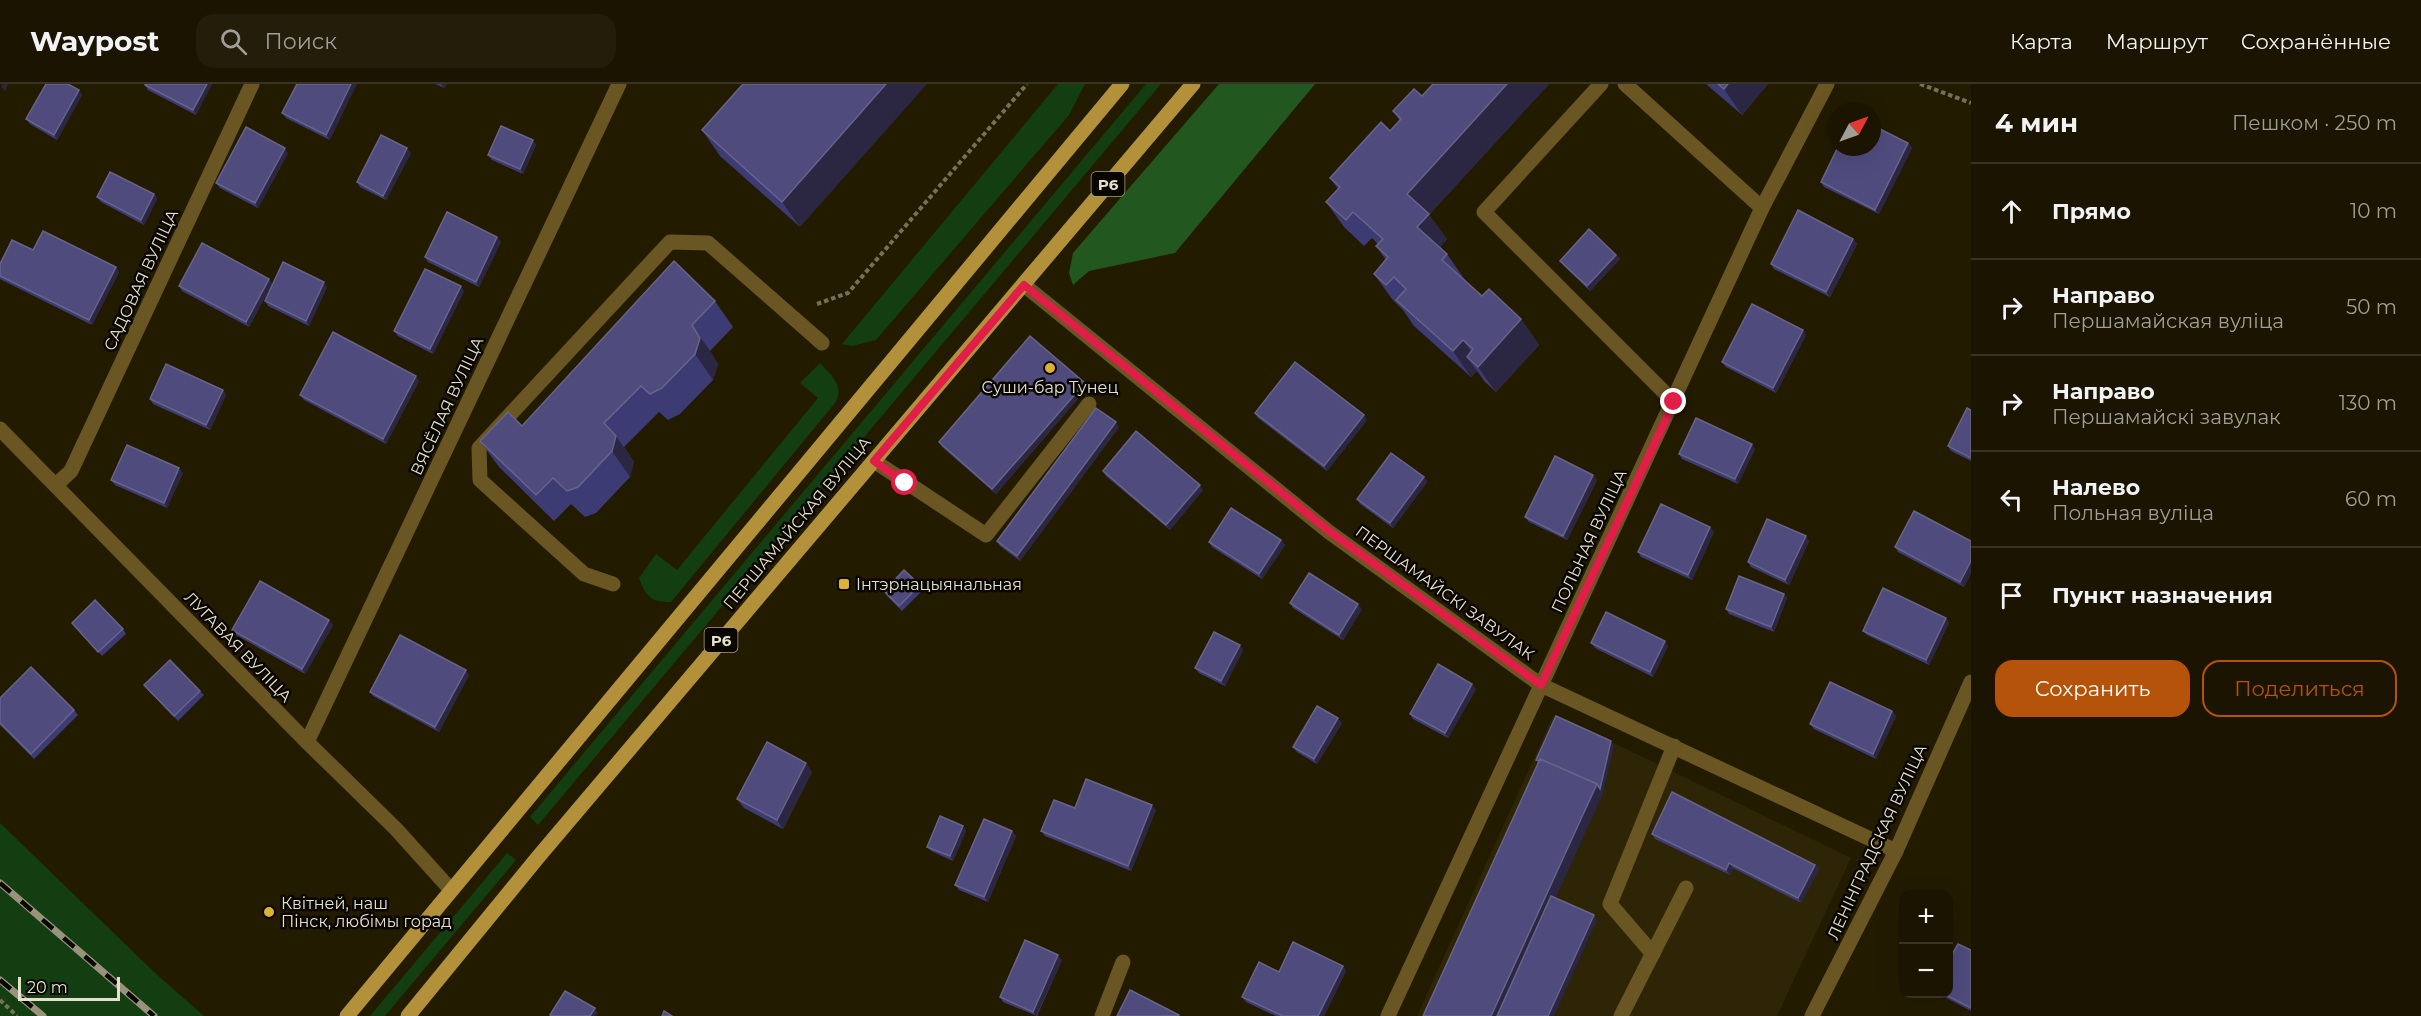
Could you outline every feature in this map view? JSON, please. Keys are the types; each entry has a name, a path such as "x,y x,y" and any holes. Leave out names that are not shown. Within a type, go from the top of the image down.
{"main road":[{"name":"ПЕРШАМАЙСКАЯ ВУЛІЦА","path":"347,1016 1122,84"},
{"name":"ПЕРШАМАЙСКАЯ ВУЛІЦА","path":"408,1016 539,856 1193,84"}],"street":[{"name":"САДОВАЯ ВУЛІЦА","path":"56,485 71,471 252,84"},
{"name":"ВЯСЁЛАЯ ВУЛІЦА","path":"307,742 619,84"},
{"path":"1601,84 1484,212 1674,402"},
{"path":"1625,84 1762,207"},
{"name":"ПОЛЬНАЯ ВУЛІЦА","path":"1388,1016 1674,402 1762,207 1827,84"},
{"path":"613,584 584,574 480,480 479,448 670,242 708,243 822,343"},
{"name":"ПЕРШАМАЙСКІ ЗАВУЛАК","path":"1024,285 1329,531 1541,685 1896,851"},
{"path":"874,461 986,535 1089,404"},
{"name":"ЛУГАВАЯ ВУЛІЦА","path":"0,429 307,742 396,829 451,890"},
{"name":"ЛЕНІНГРАДСКАЯ ВУЛІЦА","path":"1812,1016 1896,851 1971,682"},
{"path":"1653,954 1610,904 1674,746"},
{"path":"1621,1016 1686,888"},
{"path":"1102,1016 1123,962"}],"path":[{"path":"812,306 848,294 1027,84"},
{"path":"1920,84 1971,103"},
{"path":"0,1000 18,1016"}],"shaded area":[{"path":"1554,714 1851,858 1777,1016 1417,1016"}],"green space":[{"path":"1058,84 1085,84 1069,115 876,340 852,346 842,344"},
{"path":"1146,84 1161,84 538,825 530,817"},
{"path":"1219,84 1315,84 1175,253 1089,271 1073,285 1069,273 1073,253"},
{"path":"820,363 838,386 838,397 835,403 671,602 659,601 650,597 639,578 656,554 677,570 818,398 800,383"},
{"path":"0,823 154,972 204,1016 0,1016"},
{"path":"507,853 516,860 385,1016 370,1016"}],"building":[{"path":"46,84 68,84 79,90 54,135 26,119"},
{"path":"145,84 207,84 193,110"},
{"path":"297,84 351,84 326,135 282,113"},
{"path":"743,84 886,84 782,202 702,130"},
{"path":"1433,84 1507,84 1407,194 1429,214 1417,227 1447,254 1442,260 1482,296 1489,289 1521,319 1478,367 1467,357 1473,349 1463,340 1453,351 1396,300 1406,289 1394,277 1386,285 1374,274 1388,257 1376,246 1383,239 1353,212 1346,220 1326,202 1340,187 1330,178 1381,122 1390,131 1401,119 1393,111 1414,89 1422,96"},
{"path":"1718,84 1728,84 1724,89"},
{"path":"501,126 533,140 520,169 488,155"},
{"path":"246,127 285,148 255,203 216,183"},
{"path":"1881,130 1908,143 1875,210 1821,182 1834,156 1881,156"},
{"path":"381,135 407,148 383,196 357,182"},
{"path":"110,172 154,194 141,220 97,197"},
{"path":"1798,210 1853,239 1826,292 1771,264"},
{"path":"447,212 497,237 476,282 425,257"},
{"path":"1589,229 1616,255 1587,286 1560,261"},
{"path":"43,231 116,267 89,320 0,276 0,264 12,240 33,250"},
{"path":"202,243 269,279 246,322 179,286"},
{"path":"674,261 715,301 692,325 700,338 695,354 662,388 650,394 641,386 604,423 616,436 612,451 578,487 567,491 553,478 536,495 480,441 508,412 522,426"},
{"path":"283,262 324,282 306,321 265,301"},
{"path":"425,269 461,286 430,349 394,331"},
{"path":"1752,304 1803,330 1773,388 1722,362"},
{"path":"333,332 416,376 383,439 300,395"},
{"path":"1030,336 1085,383 992,489 939,442"},
{"path":"1295,362 1364,415 1324,466 1255,413"},
{"path":"166,364 223,390 206,425 150,399"},
{"path":"1096,408 1116,422 1017,556 997,541"},
{"path":"1967,408 1971,410 1971,458 1948,446"},
{"path":"1696,418 1752,444 1735,479 1679,454"},
{"path":"1136,431 1200,485 1166,525 1103,471"},
{"path":"127,445 179,468 164,503 111,480"},
{"path":"1391,453 1424,477 1390,523 1357,499"},
{"path":"1555,456 1593,475 1563,536 1525,517"},
{"path":"1661,504 1710,527 1688,575 1638,552"},
{"path":"1231,508 1281,540 1259,574 1209,542"},
{"path":"1914,511 1971,541 1971,561 1960,582 1895,547"},
{"path":"1767,519 1806,536 1785,580 1748,562"},
{"path":"904,570 920,585 899,606 884,591"},
{"path":"1309,573 1358,604 1339,635 1290,603"},
{"path":"1739,576 1784,594 1771,627 1726,609"},
{"path":"260,581 329,620 302,669 232,630"},
{"path":"1883,588 1946,618 1926,660 1863,631"},
{"path":"95,600 123,629 98,652 72,623"},
{"path":"1606,612 1665,641 1650,672 1591,643"},
{"path":"1214,632 1240,645 1221,681 1195,668"},
{"path":"400,635 466,670 435,727 370,692"},
{"path":"170,660 200,691 174,716 144,685"},
{"path":"1438,664 1472,684 1445,733 1410,714"},
{"path":"31,667 74,710 31,754 0,723 0,698"},
{"path":"1830,682 1892,711 1873,754 1810,724"},
{"path":"1317,706 1338,718 1314,759 1293,747"},
{"path":"1556,716 1611,741 1600,789 1597,784 1540,759 1536,760"},
{"path":"767,742 806,763 777,820 737,799"},
{"path":"1540,759 1597,784 1491,1016 1423,1016"},
{"path":"1086,779 1152,805 1128,866 1041,831 1054,800 1075,808"},
{"path":"1672,792 1815,865 1798,898 1729,863 1726,870 1652,834"},
{"path":"940,816 963,826 950,856 927,847"},
{"path":"984,819 1012,831 984,897 955,885"},
{"path":"1551,896 1594,915 1548,1016 1497,1016"},
{"path":"1025,940 1058,955 1033,1012 1000,997"},
{"path":"1293,942 1343,966 1318,1016 1283,1016 1242,997 1259,962 1279,972"},
{"path":"1958,944 1971,950 1971,1008 1952,998 1953,953"},
{"path":"1130,990 1179,1015 1117,1016"},
{"path":"565,991 595,1008 590,1016 550,1015"},
{"path":"664,1011 672,1016 662,1016"}],"railway":[{"path":"0,883 154,1016"},
{"path":"0,980 43,1016"}],"place":[{"name":"Суши-бар Тунец","path":"1050,368"},
{"name":"Інтэрнацыянальная","path":"844,584"},
{"name":"Квітней, наш Пінск, любімы горад","path":"269,912"}],"route":[{"path":"905,483 874,461 1024,285 1329,531 1541,685 1674,402"}]}
